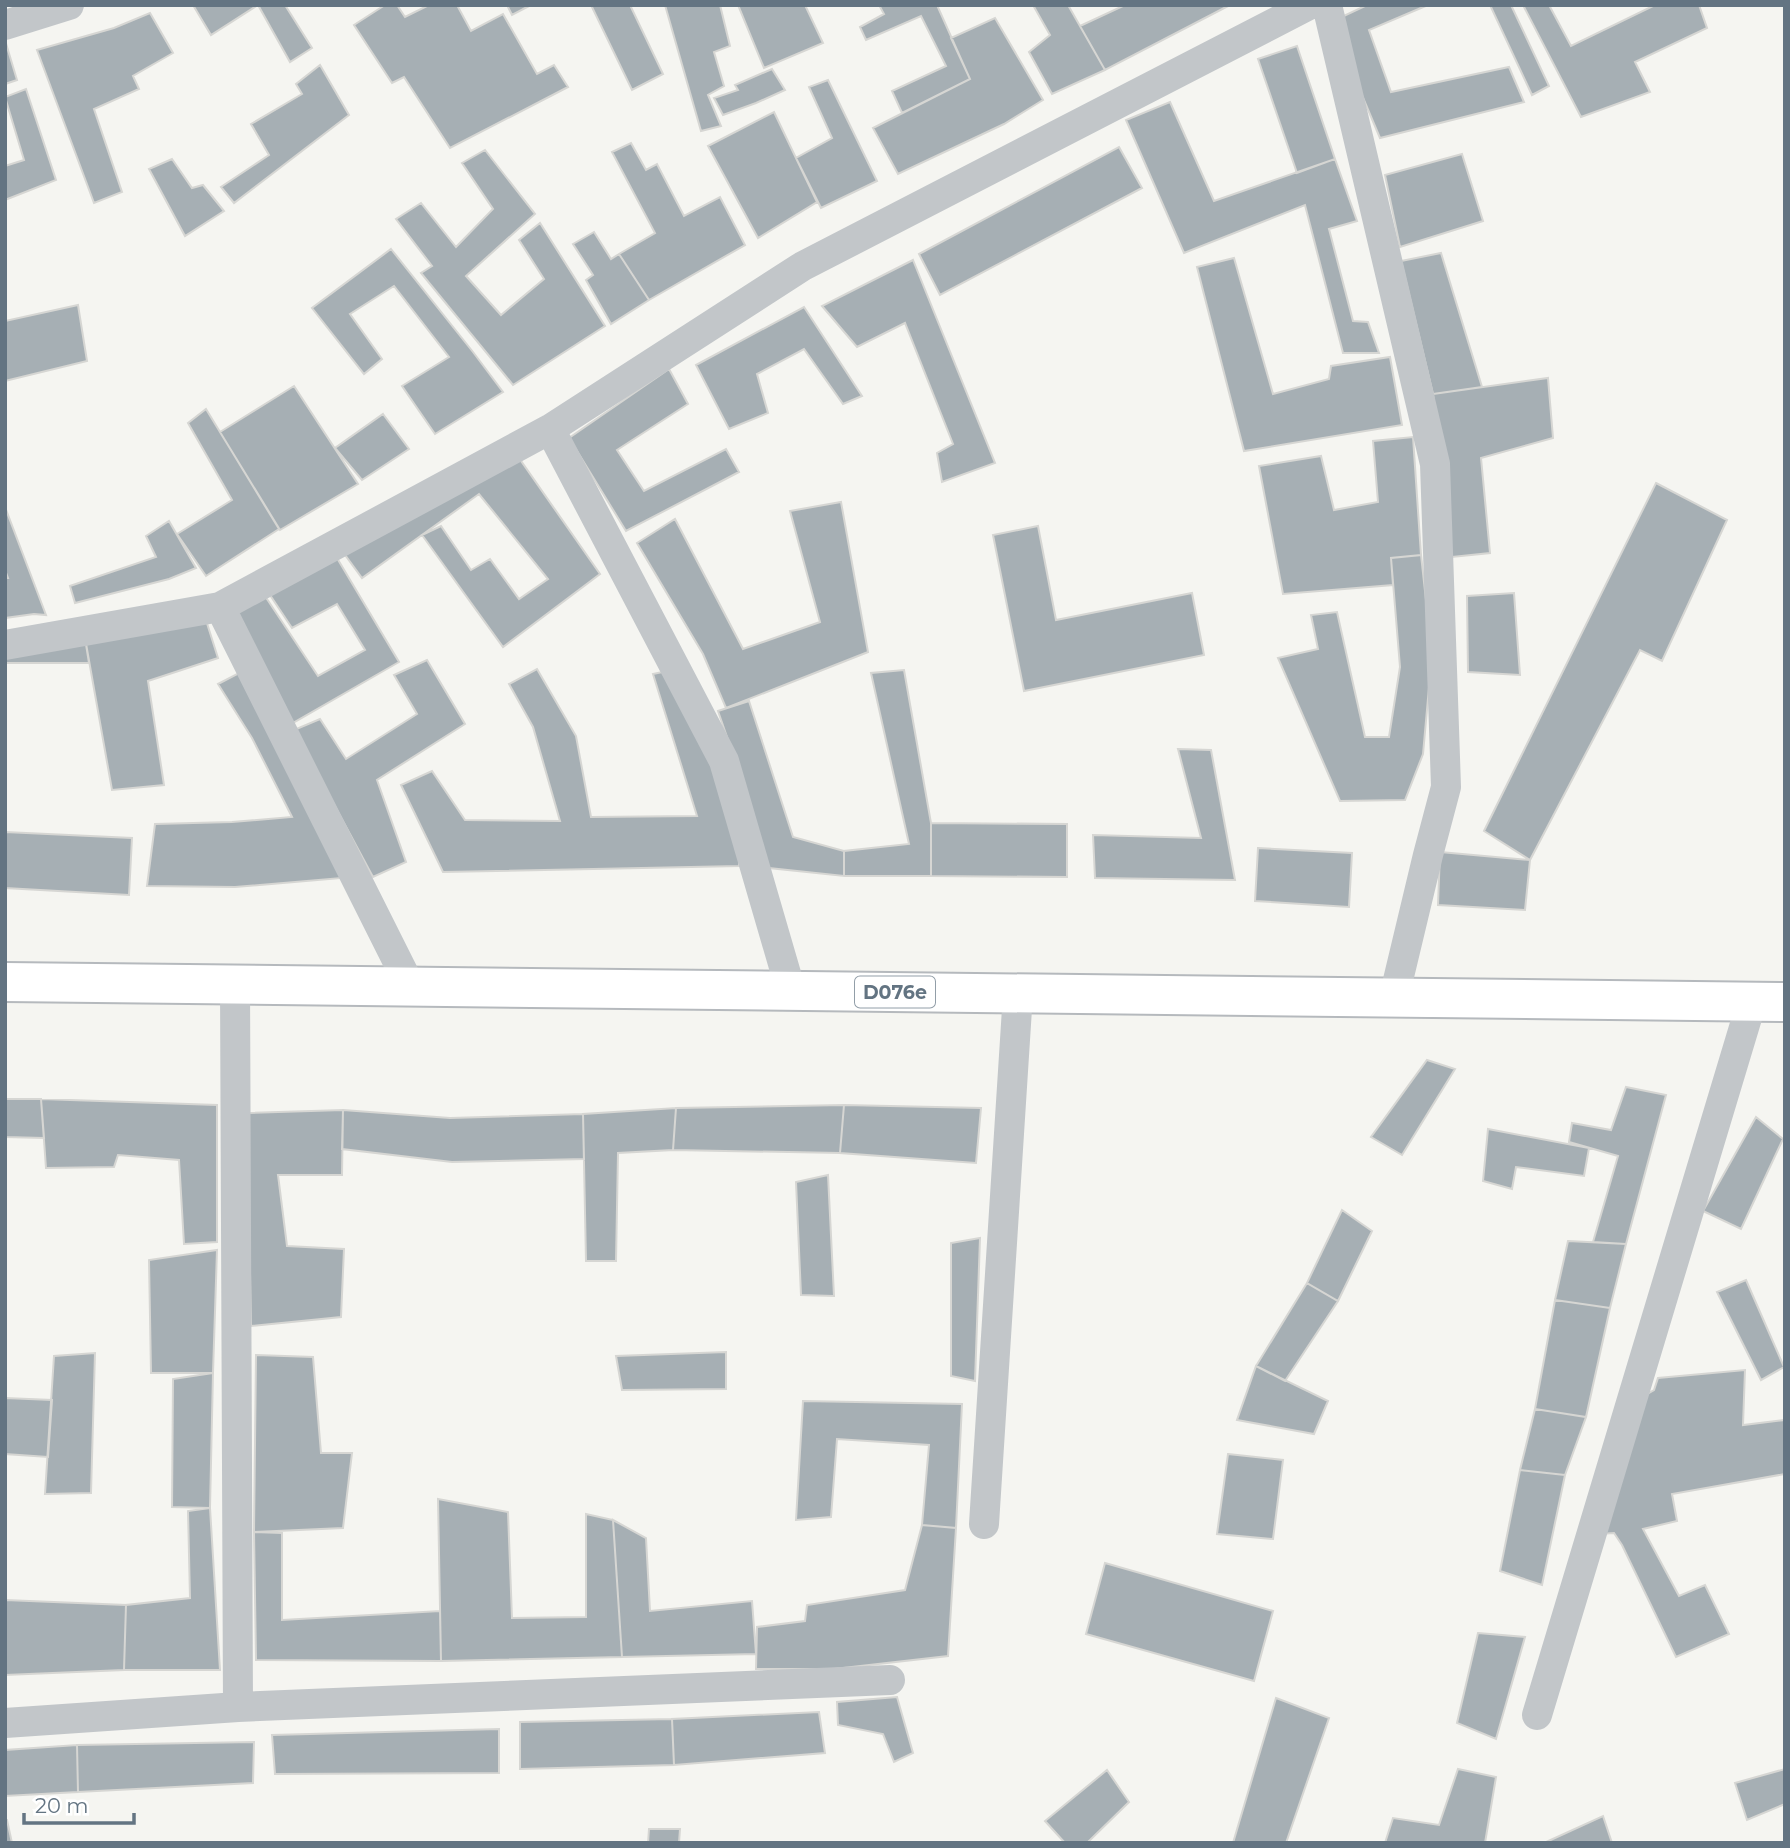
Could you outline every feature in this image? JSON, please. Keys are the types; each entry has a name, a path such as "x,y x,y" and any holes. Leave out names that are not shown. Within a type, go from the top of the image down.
{"main road":[{"name":"D076e","path":"5,982 1768,1002"}],"street":[{"path":"5,25 69,5"},
{"path":"5,645 220,607 550,429 803,266 1309,5"},
{"path":"1327,5 1435,464 1447,787 1394,997"},
{"path":"550,429 724,761 791,991"},
{"path":"220,607 410,986"},
{"path":"235,984 239,1707"},
{"path":"984,1524 1017,993"},
{"path":"1537,1715 1768,1002"},
{"path":"5,1723 239,1707 890,1680"}],"building":[{"path":"193,5 258,5 211,35"},
{"path":"258,5 285,5 312,48 290,62"},
{"path":"385,5 397,5 405,17 429,5 457,5 471,31 503,14 537,74 554,65 568,87 450,148 404,77 392,83 354,25"},
{"path":"507,5 531,5 512,15"},
{"path":"591,5 630,5 663,74 632,90"},
{"path":"665,5 720,5 730,46 714,52 724,86 708,95 721,126 701,131"},
{"path":"738,5 805,5 823,43 764,68"},
{"path":"879,5 937,5 970,79 902,113 892,91 946,66 921,16 866,40 860,27 884,14"},
{"path":"1033,5 1068,5 1105,70 1052,94 1029,52 1050,35"},
{"path":"1125,5 1230,5 1105,70 1080,26"},
{"path":"1367,5 1428,5 1369,30 1391,92 1509,67 1524,102 1380,138 1331,22"},
{"path":"1490,5 1511,5 1549,86 1532,95"},
{"path":"1523,5 1549,5 1571,46 1655,5 1699,5 1707,28 1635,62 1650,92 1581,117"},
{"path":"150,13 173,53 133,76 139,89 94,109 122,192 94,203 37,50 114,28"},
{"path":"995,18 1043,100 1004,124 898,174 873,128 970,79 951,38"},
{"path":"5,40 17,80 5,84"},
{"path":"1297,46 1335,159 1297,173 1258,59"},
{"path":"320,65 349,115 234,203 221,187 269,155 251,124 302,94 296,84"},
{"path":"772,69 785,90 723,115 714,98 738,90 735,85"},
{"path":"828,80 877,181 821,208 796,158 832,138 809,87"},
{"path":"26,89 56,180 5,200 5,166 24,160 5,97"},
{"path":"1170,102 1214,201 1335,159 1357,221 1329,229 1353,321 1368,322 1379,353 1343,353 1305,205 1184,253 1126,120"},
{"path":"774,112 817,202 758,238 708,146"},
{"path":"631,143 646,170 657,164 684,216 720,197 745,245 649,300 619,254 655,233 612,152"},
{"path":"1119,147 1142,188 940,295 919,254"},
{"path":"485,150 535,214 466,276 501,315 544,279 519,240 540,223 605,326 513,385 421,273 432,266 396,219 421,203 456,247 493,209 462,163"},
{"path":"1462,154 1483,221 1400,247 1385,175"},
{"path":"172,159 192,188 203,185 224,211 185,236 149,169"},
{"path":"594,232 611,259 619,254 649,300 611,324 586,280 593,275 573,244"},
{"path":"391,249 503,392 435,434 402,386 449,357 394,286 350,314 382,359 364,374 312,308"},
{"path":"1441,253 1482,387 1433,394 1401,261"},
{"path":"1234,258 1273,394 1329,379 1331,366 1390,357 1402,425 1244,451 1197,267"},
{"path":"913,260 995,463 942,482 937,453 953,444 905,323 857,347 822,306"},
{"path":"78,305 87,361 5,381 5,321"},
{"path":"804,307 862,396 843,404 804,349 757,374 768,413 729,429 696,365"},
{"path":"669,369 688,404 617,450 644,491 726,449 739,472 626,531 569,438"},
{"path":"1548,378 1553,438 1481,458 1490,553 1452,557 1433,394"},
{"path":"294,386 358,484 280,530 220,432"},
{"path":"206,409 279,529 206,576 177,534 232,500 188,423"},
{"path":"383,414 409,449 362,480 335,448"},
{"path":"1413,437 1421,555 1391,558 1393,585 1283,594 1259,466 1321,456 1334,510 1378,502 1373,441"},
{"path":"505,438 600,574 503,647 422,535 441,526 471,570 490,559 519,599 548,579 479,494 362,578 340,548"},
{"path":"1656,483 1727,520 1662,661 1640,650 1530,860 1484,831"},
{"path":"841,502 868,652 726,708 703,654 637,543 675,519 743,649 820,622 790,511"},
{"path":"5,507 46,615 5,618 5,578 8,578 5,570"},
{"path":"169,521 196,568 169,579 75,603 70,586 156,557 146,536"},
{"path":"1038,526 1056,620 1192,593 1204,655 1024,691 993,535"},
{"path":"334,553 399,662 291,724 230,611 263,593 318,676 365,650 337,604 292,628 266,589"},
{"path":"1421,555 1432,654 1423,754 1405,800 1340,801 1278,658 1318,649 1311,615 1337,612 1365,737 1389,737 1400,667 1391,558"},
{"path":"1514,593 1520,675 1468,672 1467,596"},
{"path":"205,617 218,658 148,681 164,785 112,790 85,638"},
{"path":"85,638 89,663 5,663 5,641"},
{"path":"427,660 465,724 377,780 406,862 373,877 294,730 320,719 346,759 417,714 394,675"},
{"path":"537,669 576,736 591,817 697,816 653,674 672,670 739,812 739,866 443,872 401,785 432,771 465,820 560,821 533,727 509,684"},
{"path":"904,670 931,823 931,876 844,876 844,851 909,844 871,673"},
{"path":"239,673 342,878 235,887 147,886 155,824 292,817 252,738 218,684"},
{"path":"749,701 793,837 844,851 844,876 769,868 718,711"},
{"path":"1178,749 1211,750 1235,880 1095,878 1093,835 1201,838"},
{"path":"931,823 1067,824 1067,877 931,876"},
{"path":"5,832 132,838 129,895 5,888"},
{"path":"1258,848 1352,853 1349,907 1255,901"},
{"path":"1440,852 1530,860 1525,910 1438,905"},
{"path":"1427,1060 1455,1069 1402,1155 1371,1137"},
{"path":"1626,1087 1666,1095 1626,1244 1593,1242 1618,1156 1569,1142 1572,1123 1611,1130"},
{"path":"5,1099 41,1099 44,1138 5,1137"},
{"path":"41,1099 217,1105 217,1242 184,1244 179,1160 118,1155 114,1167 46,1168"},
{"path":"844,1105 840,1153 673,1150 676,1108"},
{"path":"844,1105 981,1108 976,1163 840,1153"},
{"path":"676,1108 673,1150 618,1153 616,1261 586,1261 583,1114"},
{"path":"343,1110 450,1118 583,1114 584,1159 452,1162 342,1149"},
{"path":"343,1110 342,1175 278,1175 287,1246 344,1249 341,1317 251,1326 247,1113"},
{"path":"1756,1117 1783,1139 1741,1229 1703,1211"},
{"path":"1488,1129 1589,1148 1584,1176 1516,1167 1512,1189 1483,1181"},
{"path":"828,1175 834,1296 801,1295 796,1182"},
{"path":"1342,1210 1372,1231 1338,1301 1307,1283"},
{"path":"980,1238 975,1381 951,1376 951,1243"},
{"path":"1568,1241 1626,1244 1610,1308 1555,1300"},
{"path":"217,1250 213,1373 151,1373 149,1260"},
{"path":"1746,1280 1784,1367 1761,1380 1717,1292"},
{"path":"1307,1283 1338,1301 1285,1381 1256,1366"},
{"path":"1555,1300 1610,1308 1586,1417 1535,1409"},
{"path":"726,1352 726,1389 622,1390 616,1356"},
{"path":"95,1353 91,1493 45,1494 54,1356"},
{"path":"256,1355 313,1357 321,1453 352,1453 343,1528 254,1532"},
{"path":"1256,1366 1328,1401 1314,1434 1237,1420"},
{"path":"1745,1370 1743,1425 1785,1420 1785,1474 1672,1494 1677,1521 1643,1529 1679,1596 1705,1585 1729,1634 1676,1657 1622,1545 1614,1533 1600,1534 1637,1400 1654,1390 1658,1378"},
{"path":"213,1373 210,1508 172,1507 173,1379"},
{"path":"5,1398 52,1400 48,1457 5,1454"},
{"path":"803,1401 962,1404 956,1528 922,1525 929,1445 837,1439 831,1517 796,1520"},
{"path":"1535,1409 1586,1417 1565,1475 1520,1470"},
{"path":"1228,1454 1283,1460 1273,1539 1217,1534"},
{"path":"1520,1470 1565,1475 1542,1585 1500,1571"},
{"path":"438,1499 508,1512 512,1618 586,1617 586,1514 613,1520 622,1657 441,1661"},
{"path":"210,1508 220,1670 124,1670 126,1605 190,1598 188,1511"},
{"path":"613,1520 646,1538 650,1611 752,1601 756,1654 622,1657"},
{"path":"922,1525 956,1528 948,1656 834,1669 756,1669 757,1627 805,1621 807,1605 905,1590"},
{"path":"254,1532 282,1533 282,1620 440,1611 441,1661 256,1660"},
{"path":"1105,1563 1273,1611 1254,1681 1086,1634"},
{"path":"5,1600 126,1605 124,1670 5,1675"},
{"path":"1478,1633 1525,1637 1496,1739 1457,1723"},
{"path":"897,1697 913,1753 894,1762 883,1734 838,1725 837,1702"},
{"path":"1276,1698 1329,1718 1286,1843 1233,1843"},
{"path":"819,1712 825,1753 674,1765 672,1719"},
{"path":"672,1719 674,1765 520,1769 520,1722"},
{"path":"499,1729 499,1773 275,1774 272,1735"},
{"path":"254,1742 253,1783 78,1792 77,1745"},
{"path":"77,1745 78,1792 5,1796 5,1750"},
{"path":"1458,1769 1496,1777 1485,1843 1385,1843 1393,1818 1439,1825"},
{"path":"1785,1769 1785,1804 1747,1820 1735,1783"},
{"path":"1107,1770 1129,1802 1087,1843 1065,1843 1045,1821"},
{"path":"1603,1816 1612,1843 1544,1843"},
{"path":"7,1820 12,1843 5,1843"},
{"path":"649,1829 680,1829 679,1843 648,1843"}]}
